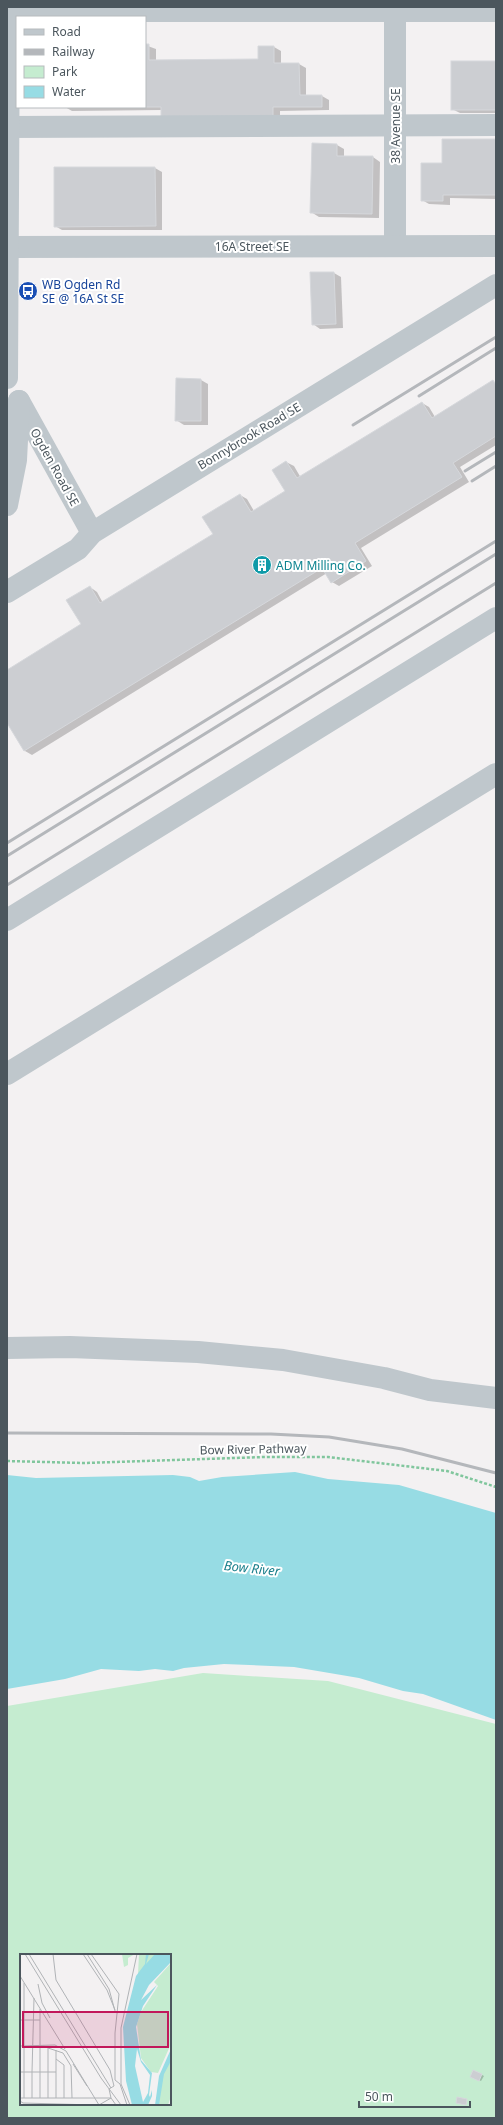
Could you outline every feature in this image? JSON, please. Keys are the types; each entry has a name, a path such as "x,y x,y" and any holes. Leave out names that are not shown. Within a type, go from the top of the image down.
{"street":[{"path":"9,10 395,9 496,11"},
{"name":"38 Avenue SE","path":"395,9 395,245"},
{"name":"Ogden Road SE","path":"9,10 8,368 19,401 92,533"},
{"path":"8,127 395,124 496,125"},
{"name":"16A Street SE","path":"8,247 395,245 496,246"},
{"name":"Bonnybrook Road SE","path":"7,592 78,549 92,533 496,286"},
{"name":"Ogden Road SE","path":"7,505 16,460 19,401"},
{"path":"7,920 496,618"},
{"path":"7,1074 496,774"},
{"path":"7,1348 70,1347 198,1352 283,1360 384,1378 430,1390 496,1398"}],"path":[{"name":"Bow River Pathway","path":"7,1461 84,1463 265,1457 328,1458 446,1471 496,1487"}],"green space":[{"path":"203,1673 328,1681 496,1724 496,2118 7,2118 7,1706"}],"water":[{"name":"Bow River","path":"295,1472 328,1479 399,1485 496,1513 496,1720 423,1694 403,1691 359,1678 294,1667 224,1664 184,1668 173,1671 155,1669 139,1671 101,1669 65,1679 7,1689 7,1475 36,1478 173,1475 190,1477 199,1481 222,1477"}],"building":[{"path":"146,44 149,44 149,60 258,59 258,46 274,46 274,63 299,63 300,95 322,95 322,107 273,107 273,120 161,121 161,107 146,107"},
{"path":"451,61 496,61 496,110 451,110"},
{"path":"442,139 496,139 496,195 443,195 443,201 421,201 421,163 442,163"},
{"path":"312,143 337,144 337,156 373,156 372,214 310,213"},
{"path":"54,167 155,167 156,226 54,227"},
{"path":"310,272 334,272 336,324 312,325"},
{"path":"176,378 201,379 201,421 175,421"},
{"name":"ADM Milling Co.","path":"493,380 496,385 496,436 453,463 462,477 355,543 366,561 331,583 322,568 24,751 7,723 7,670 81,624 66,600 90,586 100,603 213,534 202,517 240,494 251,512 285,491 272,470 286,461 297,478 422,402 432,418"},
{"path":"473,2070 482,2074 479,2081 470,2077"},
{"path":"457,2097 467,2099 466,2105 456,2103"}],"railway":[{"path":"353,425 496,337"},
{"path":"419,396 496,348"},
{"path":"465,471 496,452"},
{"path":"472,481 496,466"},
{"path":"7,843 496,541"},
{"path":"7,856 496,554"},
{"path":"7,885 496,583"},
{"path":"7,1433 271,1434 329,1437 402,1449 496,1473"}],"place":[{"name":"WB Ogden Rd SE @ 16A St SE","path":"28,291"},
{"name":"ADM Milling Co.","path":"262,565"}]}
